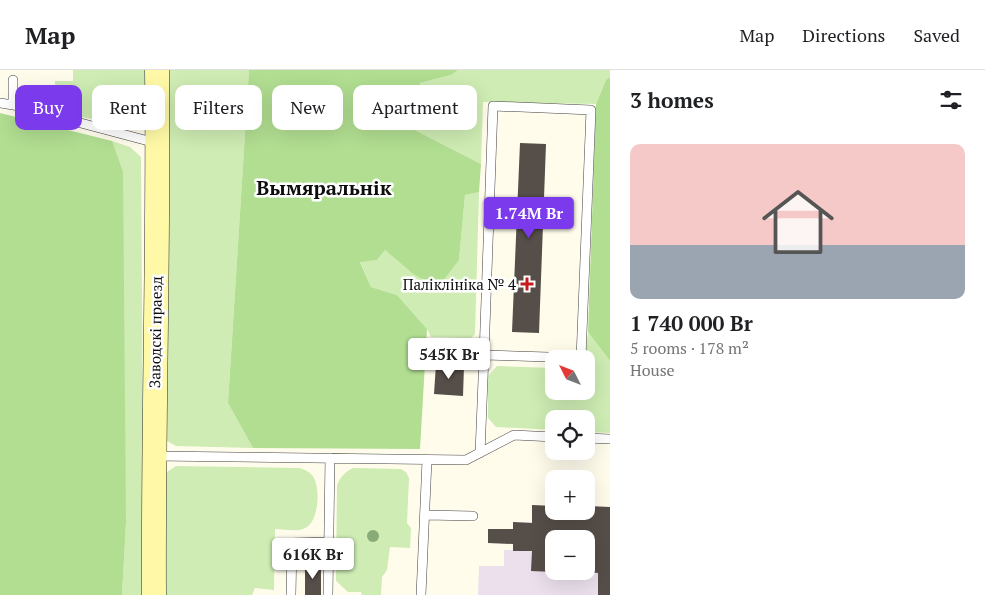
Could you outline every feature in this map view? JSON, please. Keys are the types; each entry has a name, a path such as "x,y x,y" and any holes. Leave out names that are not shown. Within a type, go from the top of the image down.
{"street":[{"name":"Заводскі праезд","path":"154,595 153,456 158,144 157,70"}],"lane":[{"path":"13,80 13,105"},
{"path":"0,103 158,144"},
{"path":"433,353 484,355 581,358 591,110 493,106 484,355 480,453"},
{"path":"153,456 466,460 514,435 545,437"},
{"path":"595,438 610,439"},
{"path":"328,595 330,458"},
{"path":"421,595 427,460"},
{"path":"426,515 473,516"},
{"path":"291,595 292,543 329,542"}],"shaded area":[{"path":"532,505 545,506 545,520 595,520 595,506 610,507 610,595 478,595 479,566 504,566 504,550 513,550 513,522 532,522"}],"green space":[{"path":"73,70 146,70 146,85 92,85 92,119 82,117 82,85 55,85 55,81 73,81"},
{"path":"164,70 249,70 248,85 175,85 175,130 245,130 228,403 253,448 176,446 167,441 162,433"},
{"path":"249,70 458,70 451,75 420,83 420,85 353,85 353,130 415,130 481,164 479,192 465,195 459,260 438,287 413,274 385,250 377,260 360,262 371,287 397,295 427,329 420,449 253,448 228,403 245,130 262,130 262,85 248,85"},
{"path":"458,70 610,70 610,77 606,80 596,104 483,102 481,164 415,130 477,130 477,85 420,85 420,83 451,75"},
{"path":"610,77 610,361 588,332 596,104 606,80"},
{"path":"0,113 15,117 15,130 68,130 112,141 123,172 126,523 122,595 0,595"},
{"path":"112,141 130,147 141,157 144,595 122,595 126,523"},
{"path":"479,192 475,334 471,338 431,337 427,329 397,295 371,287 360,261 377,260 385,250 413,274 459,260 465,195"},
{"path":"588,332 610,361 610,433 595,432 595,410 545,410 545,430 496,427 488,418 488,376 497,366 545,368 545,400 595,400 595,350 586,350"},
{"path":"176,466 299,468 306,470 312,475 318,494 316,510 311,523 300,530 275,529 274,590 255,588 252,595 163,595 162,483 167,472"},
{"path":"353,468 401,469 406,472 409,478 407,523 411,528 410,548 390,547 387,570 382,577 381,595 362,595 361,592 348,592 336,581 337,485 340,479"}],"building":[{"name":"Паліклініка № 4","path":"520,143 546,144 539,333 512,332"},
{"path":"436,364 464,366 463,396 434,394"},
{"path":"532,505 545,506 545,520 595,520 595,506 610,507 610,595 598,595 598,573 595,573 595,530 545,530 545,572 531,571 532,551 513,551 513,544 488,543 488,529 513,529 513,522 532,523"},
{"path":"305,565 321,565 321,595 305,595"}],"place":[{"name":"Паліклініка № 4","path":"527,284"}],"district":[{"name":"Вымяральнік","path":"324,187"}]}
